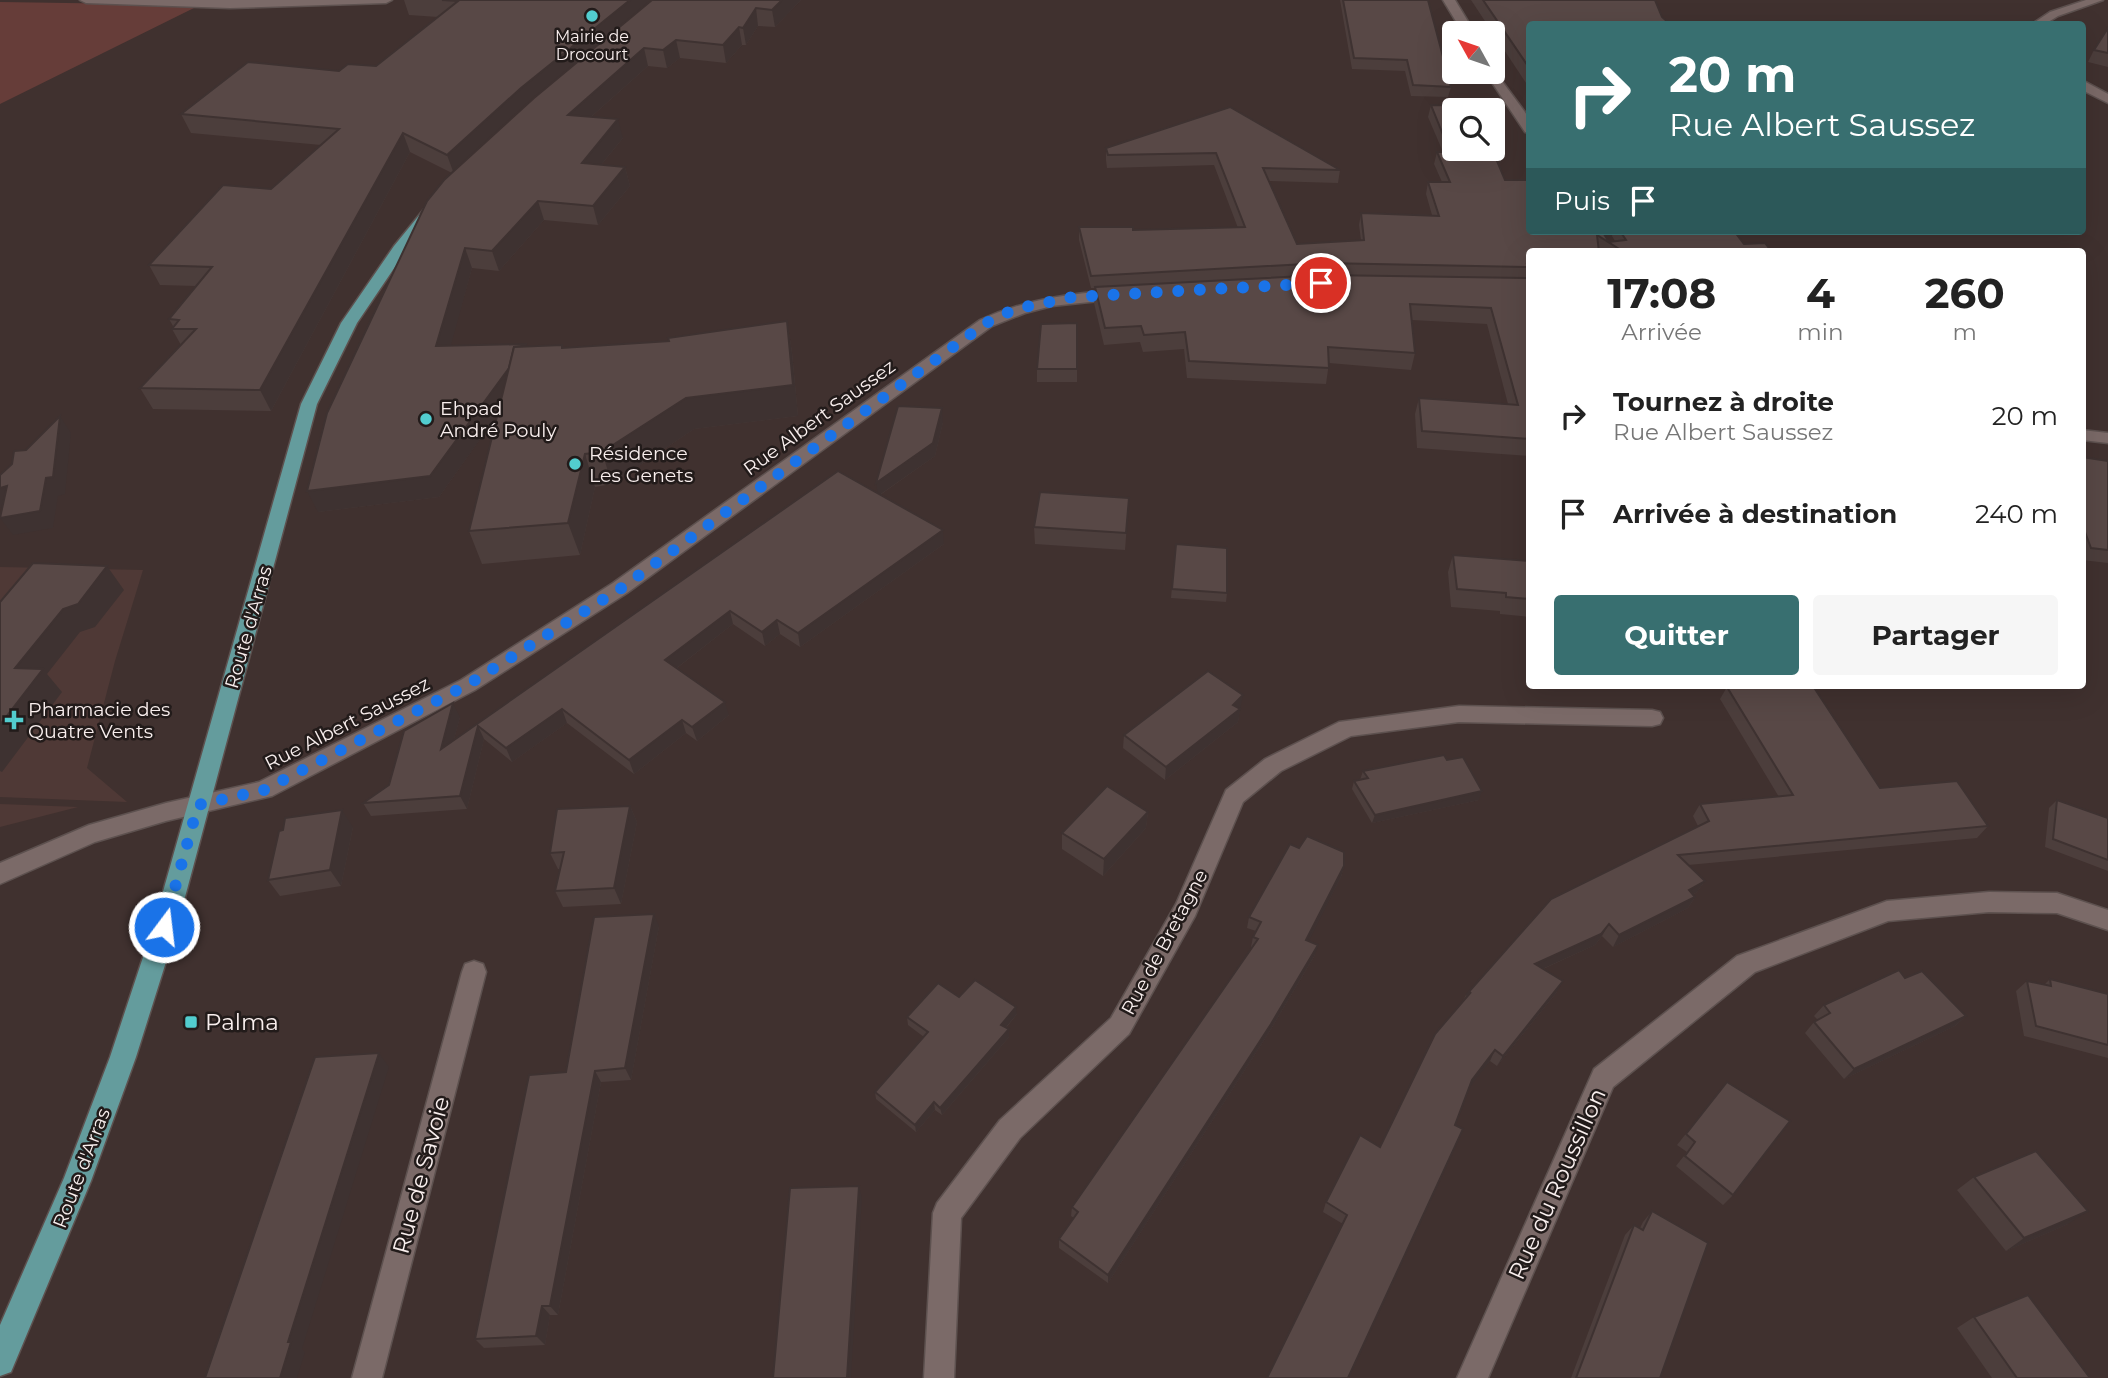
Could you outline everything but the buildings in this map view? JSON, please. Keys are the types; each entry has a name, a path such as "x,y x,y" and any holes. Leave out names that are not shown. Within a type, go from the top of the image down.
{"main road":[{"name":"Route d'Arras","path":"0,1361 77,1181 124,1057 164,927 309,404 349,323 399,248 444,195"}],"street":[{"path":"86,0 230,5 369,3 386,0"},
{"path":"1449,0 1462,21"},
{"path":"2043,21 2054,14 2097,0"},
{"path":"1499,84 1526,123"},
{"path":"2086,86 2108,99"},
{"name":"Rue Albert Saussez","path":"0,874 89,834 264,790 467,685 620,589 986,323 1015,309 1073,297 1142,293"},
{"path":"2086,435 2108,438"},
{"name":"Rue de Bretagne","path":"939,1378 947,1213 1010,1129 1120,1026 1186,909 1234,796 1273,765 1347,728 1459,714 1652,718"},
{"name":"Rue du Roussillon","path":"1472,1378 1604,1078 1746,964 1887,911 1989,902 2057,903 2108,920"},
{"name":"Rue de Savoie","path":"367,1378 474,972"}],"shaded area":[{"path":"0,2 200,5 0,104"},
{"path":"0,567 143,570 115,661 87,768 127,802 0,797"},
{"path":"0,804 78,807 0,827"}],"place":[{"name":"Mairie de Drocourt","path":"592,16"},
{"name":"Ehpad André Pouly","path":"426,419"},
{"name":"Résidence Les Genets","path":"575,464"},
{"name":"Pharmacie des Quatre Vents","path":"14,720"},
{"name":"Palma","path":"191,1022"}],"route":[{"path":"164,927 198,805 264,790 467,685 620,589 986,323 1015,309 1073,297 1321,283"}]}
